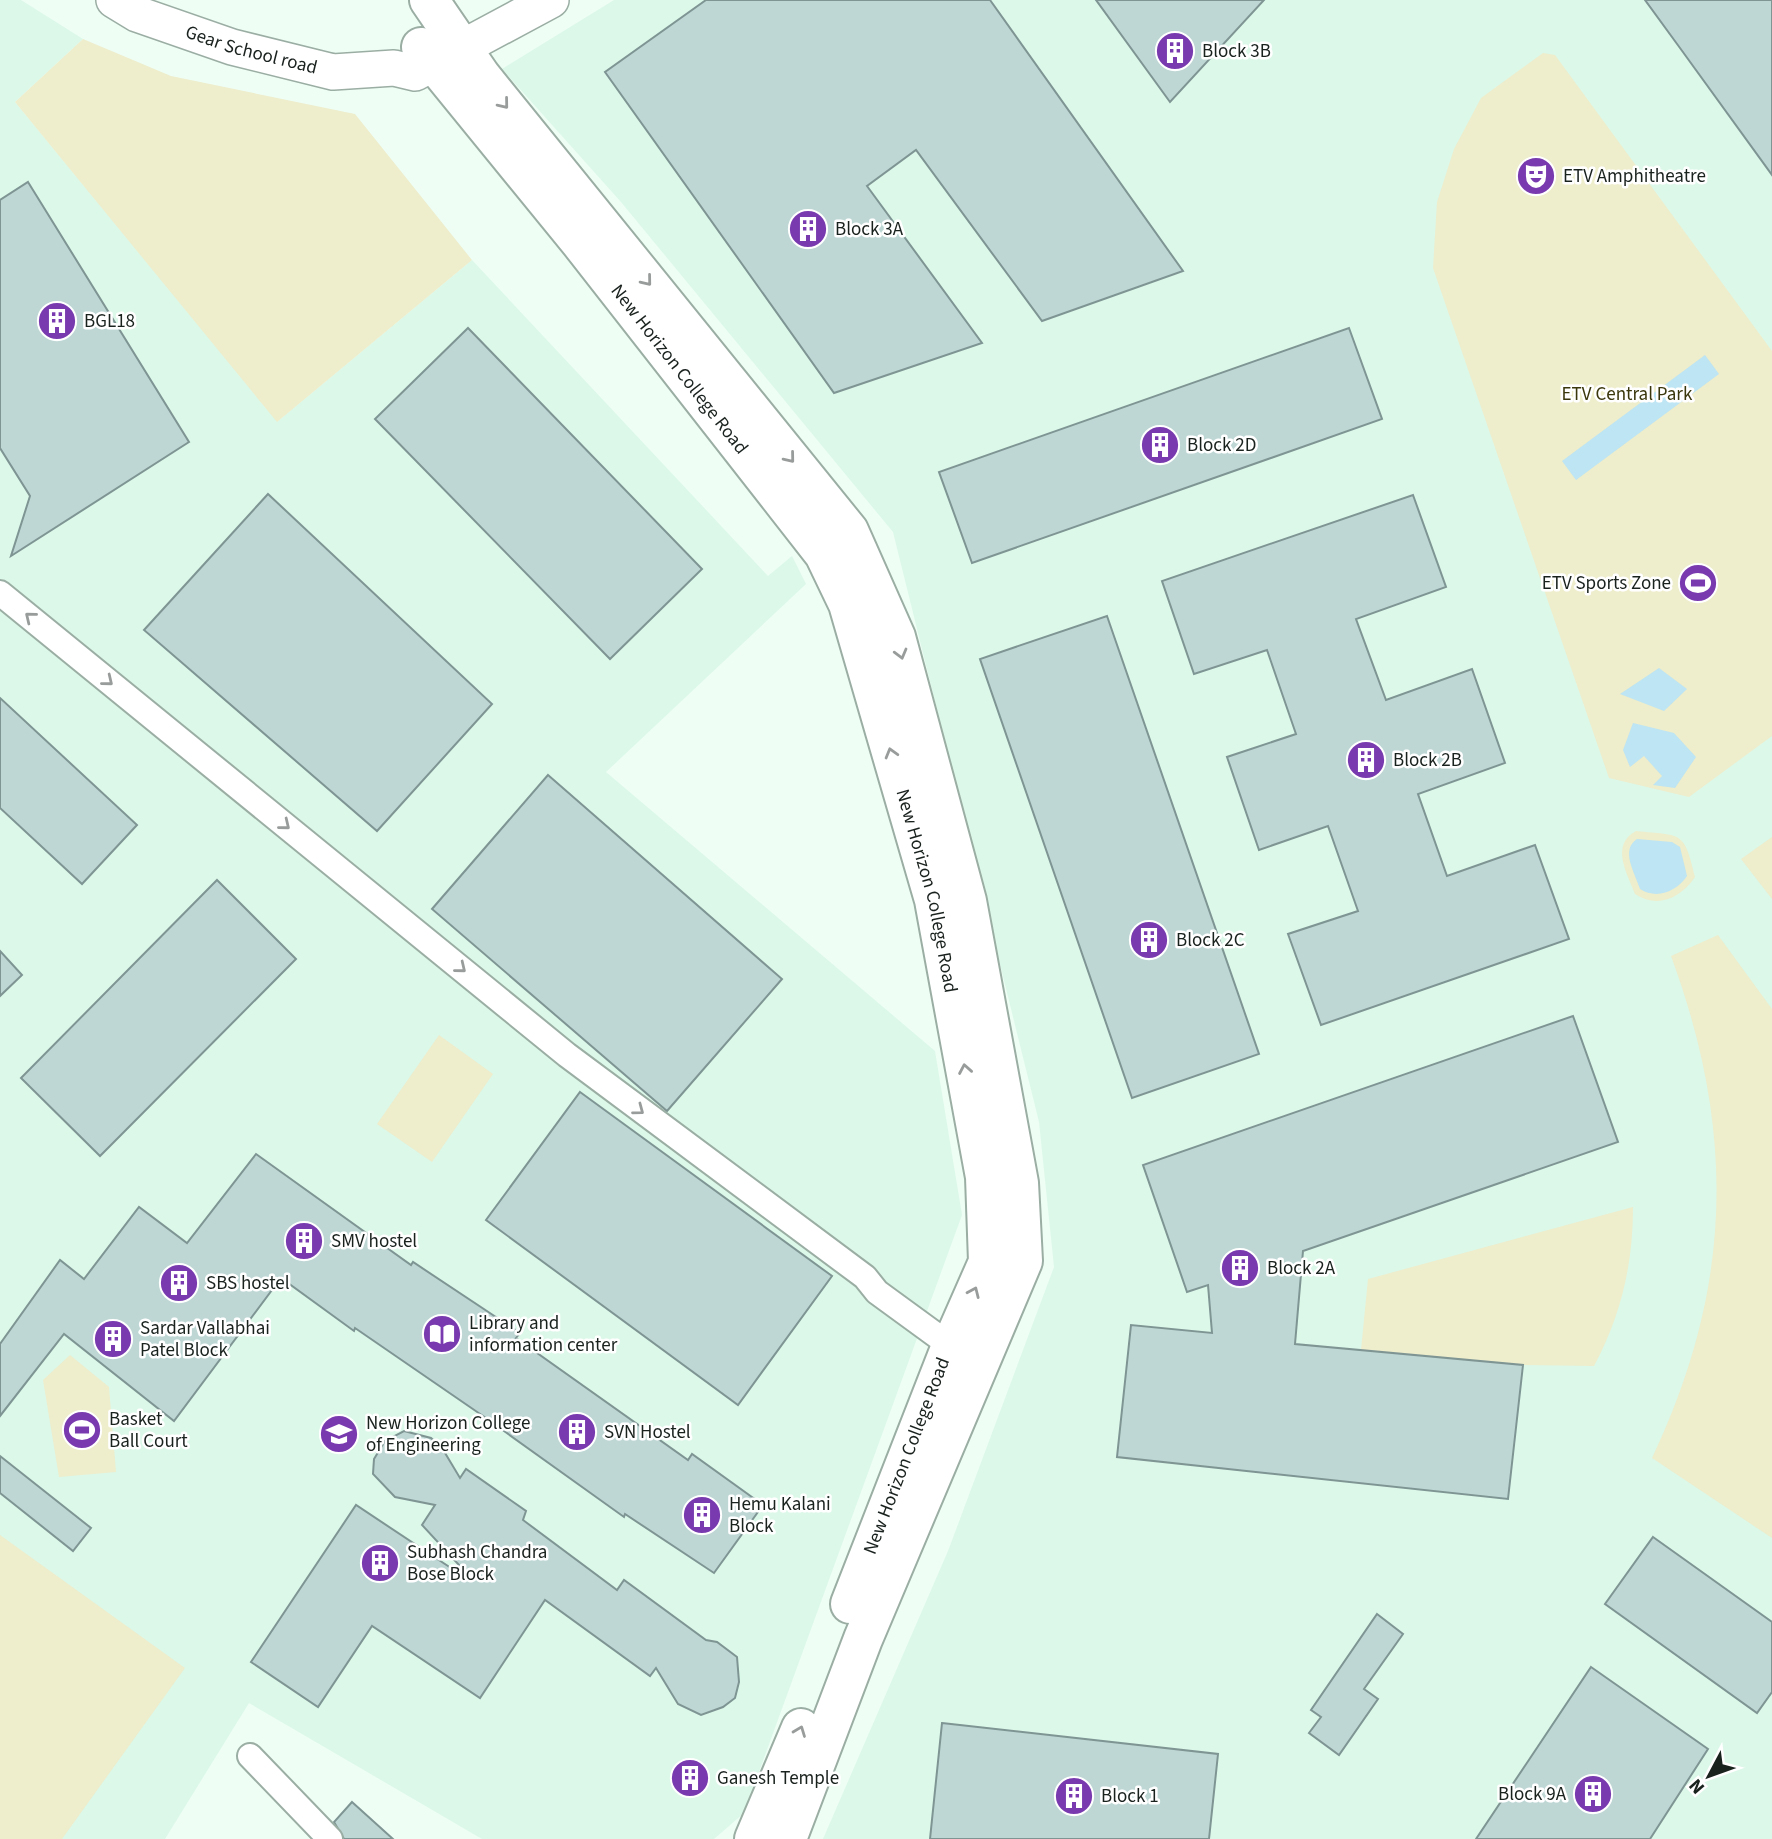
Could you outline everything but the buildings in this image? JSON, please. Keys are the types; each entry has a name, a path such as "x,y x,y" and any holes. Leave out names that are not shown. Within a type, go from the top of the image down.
{"main road":[{"name":"Gear School road","path":"114,0 137,14 232,47 333,72 432,53 551,0"},
{"path":"429,0 432,53"},
{"name":"Gear School road","path":"432,53 513,0"},
{"name":"New Horizon College Road","path":"432,53 824,554 838,579 852,617 934,900 985,1177 988,1262 951,1346 783,1775 754,1839"},
{"name":"New Horizon College Road","path":"432,53 849,531 896,637 967,901 1017,1170 1023,1261 863,1639 787,1839"}],"street":[{"path":"3,595 567,1055 864,1277 877,1292 951,1346"},
{"path":"250,1756 330,1839"}],"shaded area":[{"path":"0,0 21,0 83,39 15,102 278,421 472,260 768,576 792,556 806,584 606,772 935,1051 962,1215 744,1813 714,1839 482,1839 249,1703 165,1839 0,1839"},
{"path":"614,0 1772,0 1772,1839 823,1839 948,1551 1054,1267 1039,1122 893,532 621,202 502,69"}],"green space":[{"path":"83,39 171,76 355,114 472,260 277,422 15,102"},
{"name":"ETV Central Park","path":"1543,53 1555,55 1772,351 1772,736 1689,797 1609,778 1433,268 1437,202 1454,149 1481,98"},
{"path":"1636,831 1672,835 1684,843 1695,877 1676,896 1652,901 1635,894 1625,869 1622,852 1628,837"},
{"path":"1772,837 1772,899 1741,859"},
{"path":"1718,935 1772,1009 1772,1538 1652,1458 1679,1395 1698,1332 1711,1270 1716,1209 1715,1147 1707,1085 1692,1021 1671,956"},
{"path":"439,1035 493,1074 432,1162 377,1124"},
{"path":"1633,1207 1631,1249 1624,1289 1594,1366 1523,1365 1361,1350 1368,1279"},
{"name":"Basket Ball Court","path":"70,1355 109,1387 116,1472 59,1477 43,1380"},
{"path":"0,1535 185,1668 62,1839 0,1839"}],"water":[{"path":"1705,355 1719,374 1576,480 1562,461"},
{"path":"1659,668 1687,689 1664,711 1620,694"},
{"path":"1633,723 1674,733 1696,757 1675,788 1653,785 1662,776 1644,756 1630,767 1623,750"},
{"path":"1637,839 1672,842 1680,847 1687,876 1678,886 1660,894 1640,889 1629,855 1632,844"}],"place":[{"name":"Block 3B","path":"1175,51"},
{"name":"ETV Amphitheatre","path":"1536,176"},
{"name":"Block 3A","path":"808,229"},
{"name":"BGL18","path":"57,321"},
{"name":"Block 2D","path":"1160,445"},
{"name":"ETV Sports Zone","path":"1698,583"},
{"name":"Block 2B","path":"1366,760"},
{"name":"Block 2C","path":"1149,940"},
{"name":"SMV hostel","path":"304,1241"},
{"name":"Block 2A","path":"1240,1268"},
{"name":"SBS hostel","path":"179,1283"},
{"name":"Library and information center","path":"442,1334"},
{"name":"Sardar Vallabhai Patel Block","path":"113,1339"},
{"name":"Basket Ball Court","path":"82,1430"},
{"name":"SVN Hostel","path":"577,1432"},
{"name":"New Horizon College of Engineering","path":"339,1434"},
{"name":"Hemu Kalani Block","path":"702,1515"},
{"name":"Subhash Chandra Bose Block","path":"380,1563"},
{"name":"Ganesh Temple","path":"690,1778"},
{"name":"Block 9A","path":"1593,1794"},
{"name":"Block 1","path":"1074,1796"}]}
